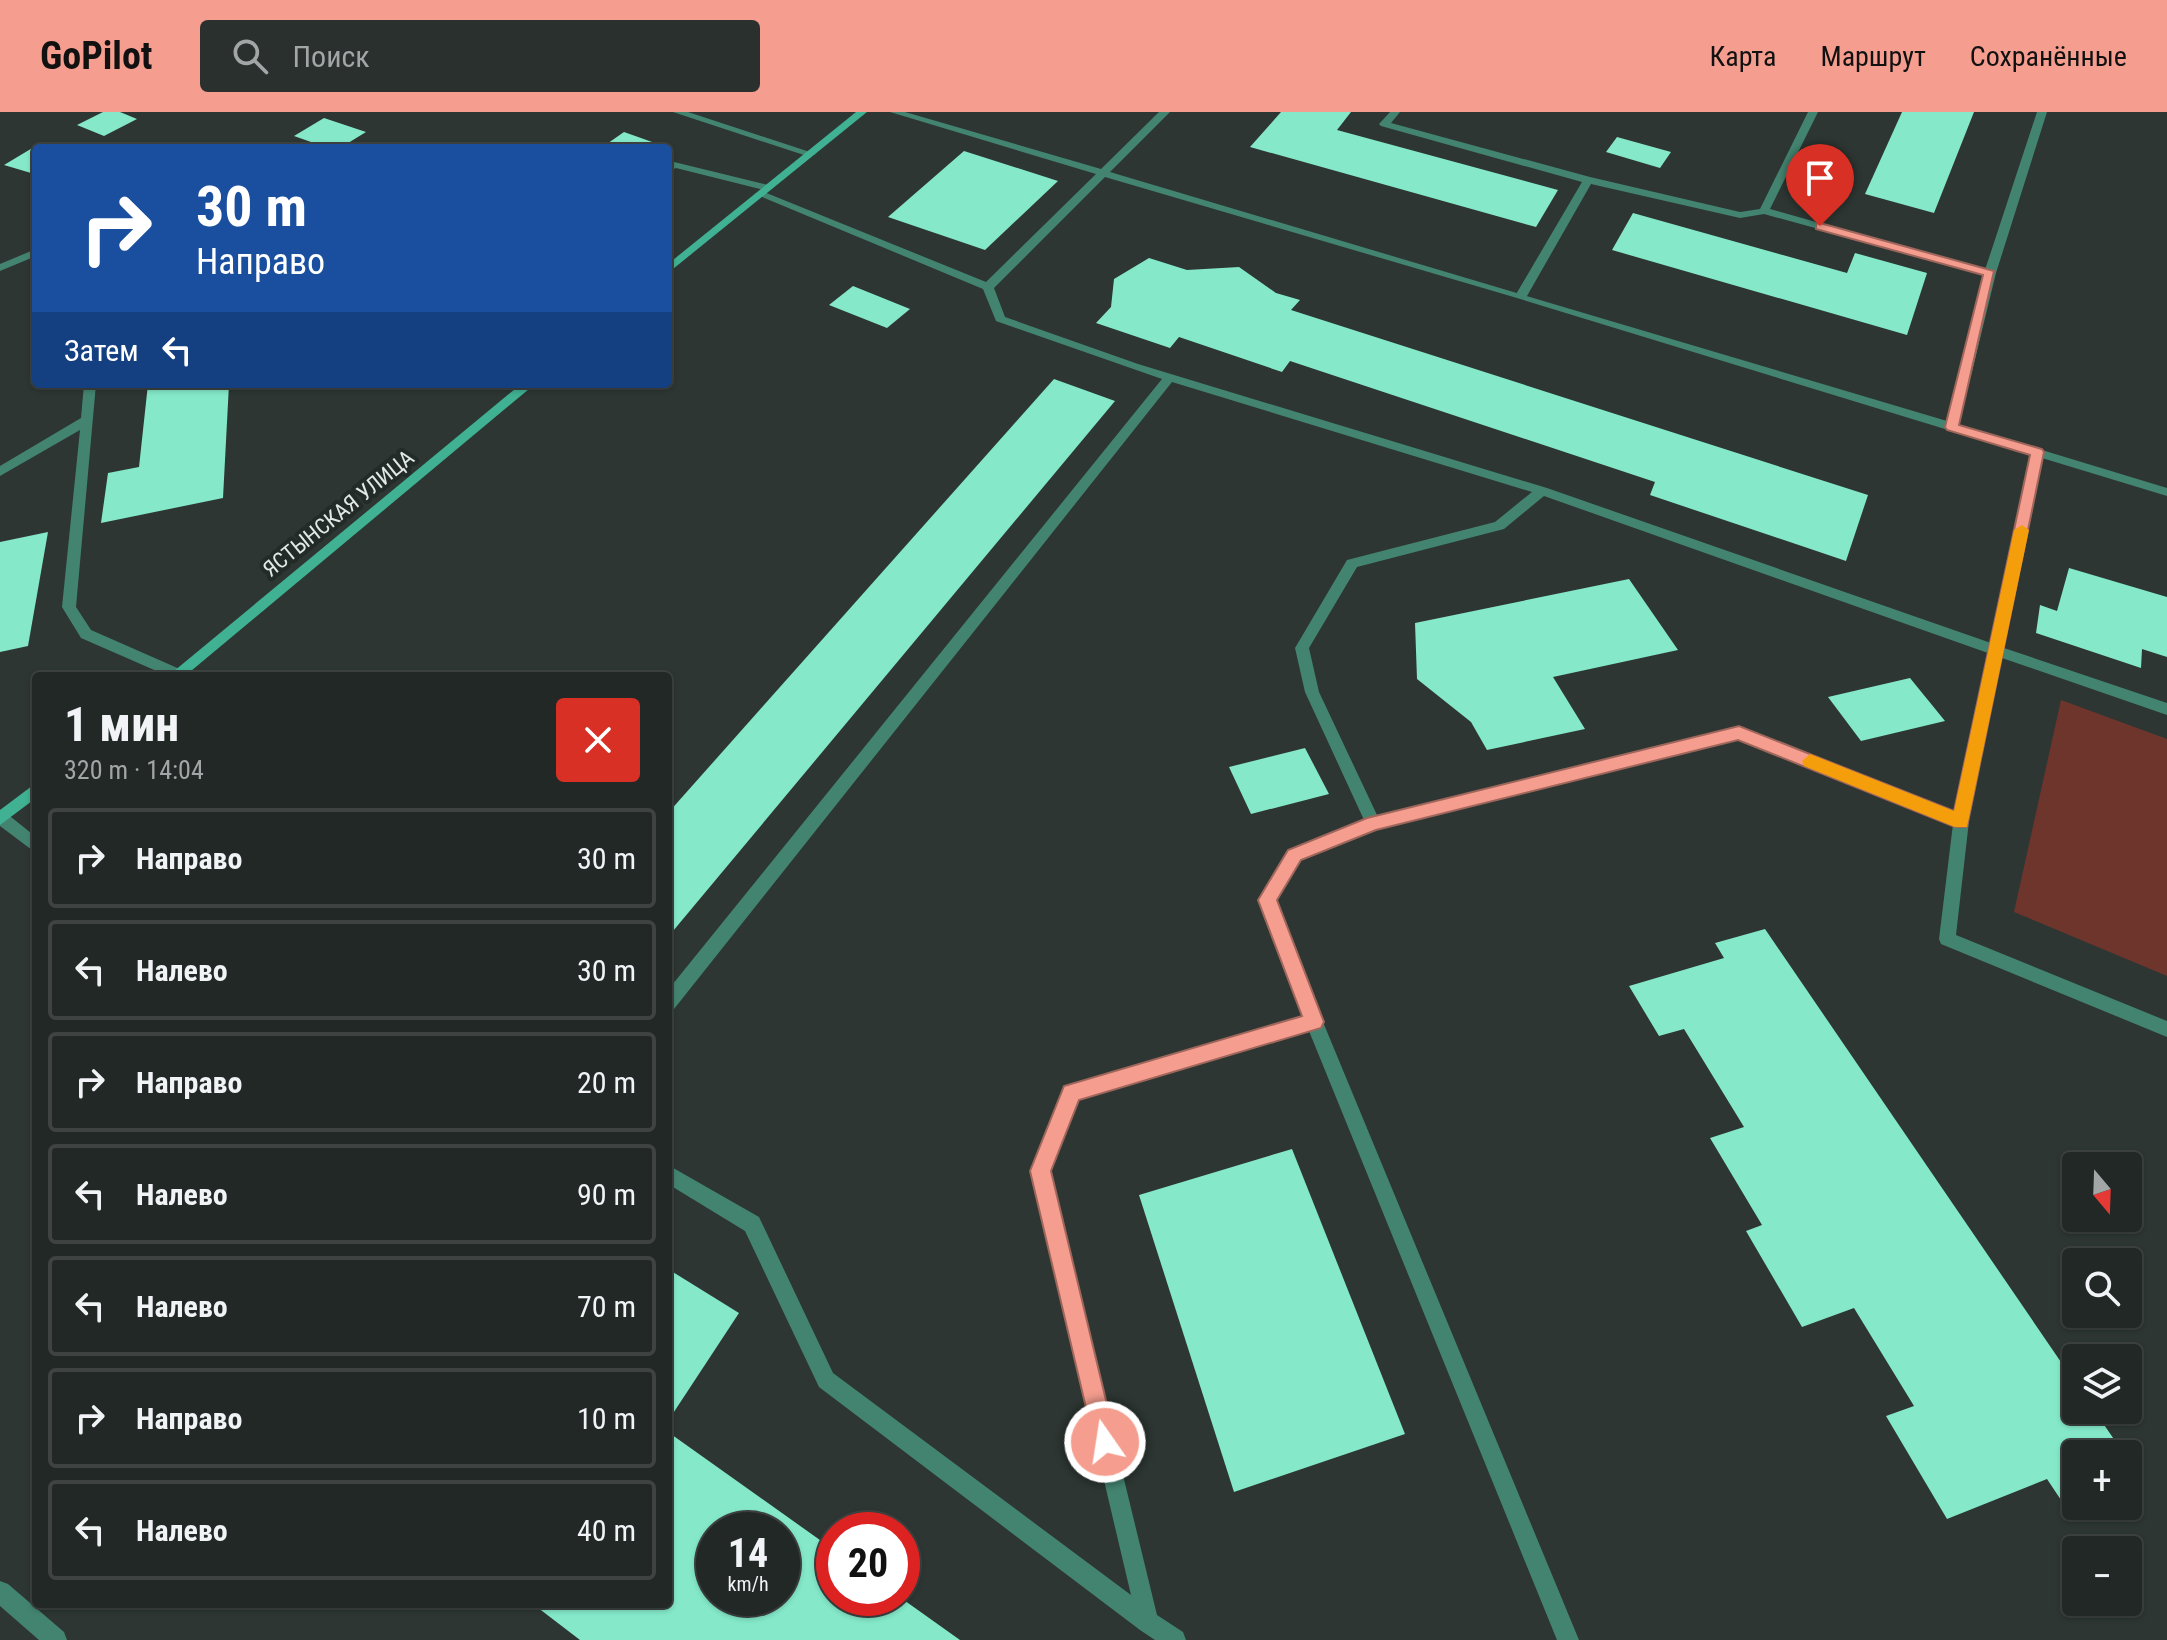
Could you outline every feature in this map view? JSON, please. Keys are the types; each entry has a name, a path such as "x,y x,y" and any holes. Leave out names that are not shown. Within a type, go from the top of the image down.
{"main road":[{"path":"672,267 862,112"},
{"name":"ЯСТЫНСКАЯ УЛИЦА","path":"180,672 524,388"},
{"path":"1,818 32,792"}],"street":[{"path":"678,112 811,154"},
{"path":"895,112 1521,296 2167,492"},
{"path":"988,287 1101,171 1165,112"},
{"path":"1395,112 1384,124 1588,180 1740,215 1764,211 1990,273"},
{"path":"1764,211 1813,112"},
{"path":"1952,427 1990,273 2042,112"},
{"path":"672,166 764,191 988,287 1000,319 1169,378 1542,491 1998,653 2167,709"},
{"path":"1521,296 1588,180"},
{"path":"0,268 32,254"},
{"path":"672,998 1169,378"},
{"path":"89,388 69,607 86,634 169,672"},
{"path":"0,472 85,421"},
{"path":"2037,452 1961,821 1947,939 2167,1029"},
{"path":"1373,823 1312,692 1302,648 1352,563 1499,526 1542,491"},
{"path":"1568,1640 1314,1022 1267,900 1294,855 1373,823 1739,733 1961,821"},
{"path":"1,818 32,843"},
{"path":"1148,1622 1040,1171 1072,1092 1314,1022"},
{"path":"672,1176 752,1224 826,1380 1175,1640"},
{"path":"0,1592 56,1640"}],"shaded area":[{"path":"2061,700 2167,739 2167,976 2014,912"}],"building":[{"path":"103,112 120,112 137,119 104,136 77,125"},
{"path":"1281,112 1351,112 1337,130 1558,190 1536,227 1250,147"},
{"path":"1902,112 1974,112 1934,213 1865,194"},
{"path":"324,118 366,132 346,144 317,144 294,136"},
{"path":"624,132 658,144 607,144"},
{"path":"1617,137 1671,152 1660,168 1606,152"},
{"path":"32,148 32,172 4,165"},
{"path":"964,151 1058,181 985,250 888,217"},
{"path":"1633,213 1847,273 1855,253 1927,273 1907,335 1612,250"},
{"path":"1149,258 1187,270 1239,267 1276,293 1300,300 1291,310 1868,495 1846,561 1650,495 1655,482 1290,361 1282,372 1179,337 1170,348 1096,323 1111,307 1114,279"},
{"path":"853,286 910,309 887,328 829,305"},
{"path":"1054,379 1115,401 672,932 672,809"},
{"path":"148,388 229,388 223,498 101,523 108,473 139,467"},
{"path":"48,532 28,646 0,652 0,542"},
{"path":"2069,568 2167,597 2167,657 2142,649 2141,668 2036,633 2040,605 2057,611"},
{"path":"1629,579 1678,650 1553,677 1585,729 1487,750 1471,722 1417,679 1415,623"},
{"path":"1910,678 1945,721 1861,741 1828,697"},
{"path":"1305,748 1329,794 1251,814 1229,767"},
{"path":"1765,929 2062,1364 2062,1424 2104,1424 2114,1440 2062,1440 2062,1502 2047,1479 1947,1519 1886,1416 1914,1406 1854,1308 1802,1327 1746,1231 1762,1225 1710,1138 1744,1127 1684,1029 1659,1036 1629,986 1724,958 1715,943"},
{"path":"1292,1149 1405,1434 1234,1492 1139,1195"},
{"path":"672,1271 739,1313 672,1415"},
{"path":"672,1435 781,1512 696,1512 696,1616 800,1616 800,1526 816,1537 816,1616 920,1616 920,1612 960,1640 580,1640 538,1608 672,1608"}],"slow traffic":[{"path":"1810,761 1961,821 2022,530"}],"route":[{"path":"1105,1442 1040,1171 1072,1092 1314,1022 1267,900 1294,855 1373,823 1739,733 1961,821 2037,452 1952,427 1990,273 1820,226"}]}
